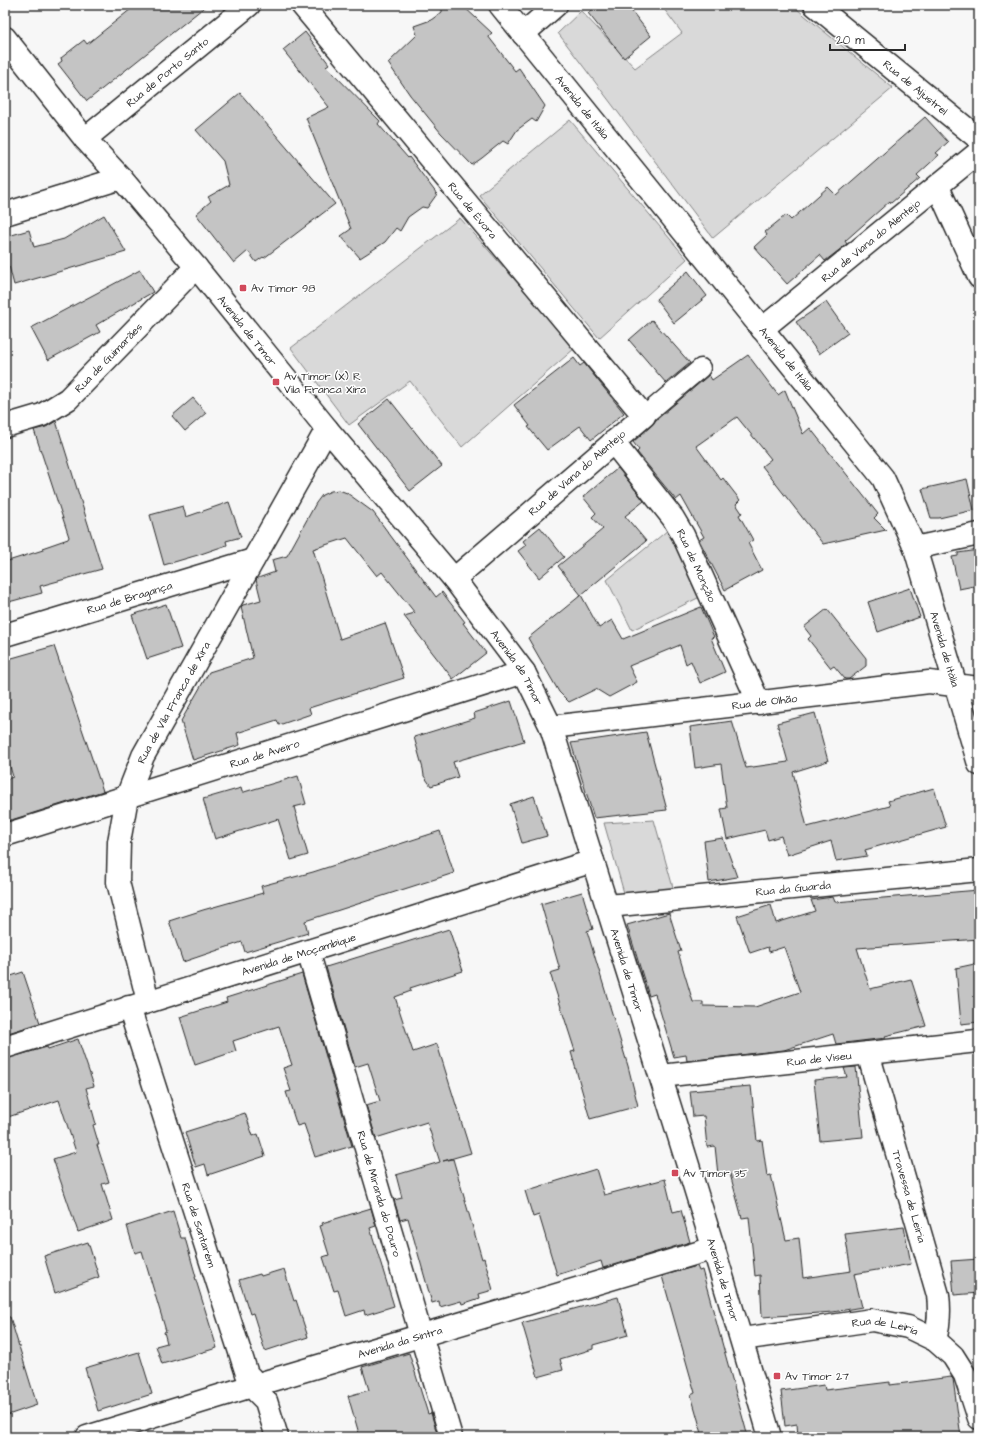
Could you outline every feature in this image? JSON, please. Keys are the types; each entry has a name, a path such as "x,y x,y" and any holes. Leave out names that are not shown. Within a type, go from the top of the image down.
{"street":[{"name":"Rua de Porto Santo","path":"85,139 249,5"},
{"name":"Rua de Évora","path":"302,5 644,416"},
{"name":"Avenida de Itália","path":"500,5 883,478 915,548 979,764"},
{"path":"523,34 556,5"},
{"name":"Rua de Aljustrel","path":"815,5 979,139"},
{"name":"Avenida de Timor","path":"5,38 85,139 121,178 196,266 327,429 454,579 524,672 551,727 661,1076 742,1339 770,1437"},
{"name":"Rua de Viana do Alentejo","path":"762,329 938,187 979,152"},
{"path":"5,214 121,178"},
{"path":"938,187 979,277"},
{"name":"Rua de Guimarães","path":"5,426 42,415 68,399 196,266"},
{"name":"Rua de Viana do Alentejo","path":"454,579 701,368"},
{"name":"Rua de Vila Franca de Xira","path":"138,1004 118,882 119,842 127,797 143,756 327,429"},
{"name":"Rua de Monção","path":"613,442 673,518 683,535 759,703"},
{"path":"915,548 979,534"},
{"name":"Rua de Bragança","path":"5,635 253,560"},
{"name":"Rua de Aveiro","path":"5,835 524,672"},
{"name":"Rua de Olhão","path":"551,727 929,682 979,688"},
{"name":"Avenida de Moçambique","path":"5,1047 593,862"},
{"name":"Rua da Guarda","path":"608,906 979,870"},
{"name":"Rua de Miranda do Douro","path":"308,951 451,1437"},
{"name":"Rua de Santarém","path":"138,1004 247,1374 251,1378 258,1393 266,1401 277,1437"},
{"name":"Rua de Viseu","path":"661,1076 977,1041"},
{"name":"Travessa de Leiria","path":"868,1053 938,1295 940,1308 935,1340"},
{"name":"Avenida da Sintra","path":"87,1437 255,1385 714,1248"},
{"name":"Rua de Leiria","path":"742,1339 872,1320 908,1327 935,1340 953,1356 965,1374 979,1418"}],"shaded area":[{"path":"661,5 792,5 893,88 713,238 558,33 581,11 635,68 682,33"},
{"path":"570,120 687,259 599,338 479,195"},
{"path":"460,218 575,348 462,447 410,381 349,425 291,348"},
{"path":"668,530 702,596 632,630 607,580"},
{"path":"654,820 674,891 624,893 604,823"}],"building":[{"path":"136,5 207,5 87,101 58,64 62,61 61,58 84,40 87,44"},
{"path":"442,5 462,5 492,33 488,36 515,71 519,68 545,106 536,122 532,119 517,130 508,144 503,141 472,165 441,133 410,95 388,63 417,35 414,26 431,20 442,12"},
{"path":"598,5 627,5 651,36 624,58 588,13"},
{"path":"305,32 329,64 326,66 380,121 378,124 408,158 409,157 437,194 427,208 422,207 408,217 400,231 396,228 385,242 360,258 341,236 351,229 306,118 329,107 283,50"},
{"path":"240,93 335,204 264,258 263,257 256,262 248,251 234,263 196,214 211,201 208,197 229,185 223,161 196,130"},
{"path":"925,117 948,142 936,153 939,155 917,175 920,178 891,203 890,201 845,241 847,244 825,261 820,255 787,284 754,247 767,235 765,232 786,215 791,220 828,187 836,195"},
{"path":"104,215 126,252 14,285 9,266 5,267 5,237 29,230 34,247 64,239"},
{"path":"140,270 153,292 96,325 100,332 48,360 31,328"},
{"path":"688,271 707,296 674,323 656,299"},
{"path":"826,302 848,333 819,354 796,322"},
{"path":"652,320 690,363 666,383 629,340"},
{"path":"748,355 778,395 785,390 803,434 810,428 878,514 874,518 886,530 823,544 762,466 771,459 737,417 696,446 721,480 723,478 740,500 736,504 742,513 739,515 753,540 748,543 762,570 725,590 699,540 704,537 681,496 676,500 637,452 639,450 633,442 656,420 709,375 712,380"},
{"path":"574,358 580,366 584,363 624,413 591,440 580,426 547,450 528,427 530,426 514,405"},
{"path":"193,398 206,413 185,431 172,416"},
{"path":"389,399 442,466 410,491 358,424"},
{"path":"56,421 102,569 40,586 42,593 5,603 5,562 43,550 42,548 68,539 69,537 34,430 46,427"},
{"path":"618,468 644,501 625,516 646,541 581,595 558,566 603,529 592,517 596,513 583,497"},
{"path":"967,479 974,510 939,518 931,518 922,489"},
{"path":"339,490 347,493 373,512 436,597 442,592 486,653 453,679 404,616 415,613 382,572 377,576 347,538 313,549 340,639 385,623 404,678 309,708 311,714 279,725 277,720 237,733 240,745 193,760 181,721 209,672 253,658 241,607 243,605 261,600 256,580 275,572 272,560 287,556 316,503 322,495 331,491"},
{"path":"229,502 241,537 226,541 227,545 164,565 150,515 183,506 186,517"},
{"path":"540,527 564,557 539,578 518,551 526,545 523,541"},
{"path":"979,550 979,585 959,589 952,557 958,556 958,553"},
{"path":"910,588 920,617 878,632 868,602"},
{"path":"581,595 599,628 612,620 623,639 701,607 714,637 711,638 725,672 700,683 691,661 686,664 680,645 629,666 637,682 609,697 596,689 569,702 559,692 528,638"},
{"path":"166,604 181,648 147,659 132,615"},
{"path":"827,609 866,658 866,666 849,679 845,679 834,666 831,668 808,639 811,636 804,627"},
{"path":"54,646 103,791 5,822 5,780 13,777 5,749 5,660"},
{"path":"511,701 524,741 453,762 458,777 431,786 424,776 414,737 475,718 474,713"},
{"path":"815,713 828,761 793,772 807,827 890,806 888,801 934,788 946,827 865,850 867,856 836,861 831,841 787,855 781,836 768,840 765,830 727,839 721,809 727,808 721,764 695,768 690,727 732,721 746,768 788,762 777,723"},
{"path":"646,732 667,810 594,818 571,743"},
{"path":"298,776 306,804 294,807 308,855 291,860 278,819 215,839 203,799 241,788 242,792 244,792"},
{"path":"534,796 547,836 522,843 510,804"},
{"path":"440,831 454,873 305,921 308,933 245,952 242,942 183,962 169,921 263,893 261,886 313,872"},
{"path":"723,838 737,877 709,882 704,841"},
{"path":"979,890 979,939 857,948 870,989 911,979 926,1026 885,1036 886,1038 836,1044 833,1034 784,1050 687,1061 686,1055 674,1057 655,994 649,996 627,925 669,913 681,951 678,952 693,1002 703,1002 703,1006 755,1007 800,992 784,947 769,952 768,947 750,953 737,916 771,905 776,923 815,911 811,900 833,897 835,902"},
{"path":"582,892 593,929 587,931 628,1066 638,1106 590,1119 571,1052 575,1051 550,973 560,970 541,904"},
{"path":"449,929 463,971 410,988 411,991 395,997 413,1052 437,1044 471,1153 443,1161 453,1159 482,1259 484,1258 493,1290 479,1294 480,1298 462,1304 461,1301 440,1307 439,1301 432,1303 408,1218 400,1220 394,1200 402,1198 396,1175 440,1162 427,1122 376,1138 366,1105 380,1101 368,1063 355,1067 326,967"},
{"path":"979,963 979,1022 961,1024 956,968"},
{"path":"23,972 40,1023 5,1034 5,978"},
{"path":"302,974 352,1146 315,1157 304,1124 297,1126 286,1092 291,1091 283,1068 292,1065 279,1026 233,1041 236,1051 195,1065 180,1017 227,1002 226,998"},
{"path":"78,1039 94,1086 86,1088 96,1124 93,1125 99,1145 97,1145 109,1182 102,1184 113,1220 78,1232 53,1159 76,1152 59,1100 5,1118 5,1059 47,1047 48,1049"},
{"path":"856,1067 863,1137 820,1141 814,1080 847,1077 844,1068"},
{"path":"751,1086 757,1141 762,1140 767,1176 771,1175 786,1240 799,1238 803,1278 851,1271 845,1234 904,1227 911,1264 854,1274 862,1307 833,1312 762,1317 760,1275 755,1276 749,1217 742,1218 730,1174 718,1175 715,1146 707,1147 704,1116 693,1117 690,1091"},
{"path":"245,1113 253,1136 258,1134 265,1156 208,1175 205,1164 196,1167 185,1132"},
{"path":"596,1169 604,1195 665,1179 673,1212 681,1210 690,1242 603,1268 601,1261 557,1275 539,1215 533,1217 525,1191"},
{"path":"371,1208 376,1226 370,1228 394,1306 365,1315 364,1310 346,1316 338,1290 334,1291 323,1257 329,1255 320,1226 323,1225 322,1223"},
{"path":"173,1211 181,1238 185,1238 195,1277 217,1348 162,1364 156,1346 167,1343 164,1332 166,1331 142,1251 135,1253 127,1226"},
{"path":"88,1242 99,1277 55,1293 44,1256"},
{"path":"979,1259 979,1293 954,1295 951,1261"},
{"path":"697,1266 699,1271 702,1270 748,1437 703,1437 691,1395 695,1393 662,1276"},
{"path":"284,1269 294,1301 296,1300 308,1337 265,1351 253,1313 250,1314 239,1280 260,1274 261,1276"},
{"path":"618,1297 628,1335 593,1345 593,1349 560,1359 563,1370 538,1377 522,1323"},
{"path":"5,1317 10,1317 37,1405 5,1416"},
{"path":"139,1352 152,1394 98,1411 85,1368"},
{"path":"409,1353 428,1414 431,1413 438,1437 360,1437 348,1396 369,1390 362,1367"},
{"path":"951,1377 953,1379 961,1437 798,1437 797,1424 785,1426 781,1391 824,1385 825,1390 890,1382 890,1385"}],"place":[{"name":"Av Timor 98","path":"243,288"},
{"name":"Av Timor (X) R Vila Franca Xira","path":"276,382"},
{"name":"Av Timor 35","path":"675,1173"},
{"name":"Av Timor 27","path":"777,1376"}]}
